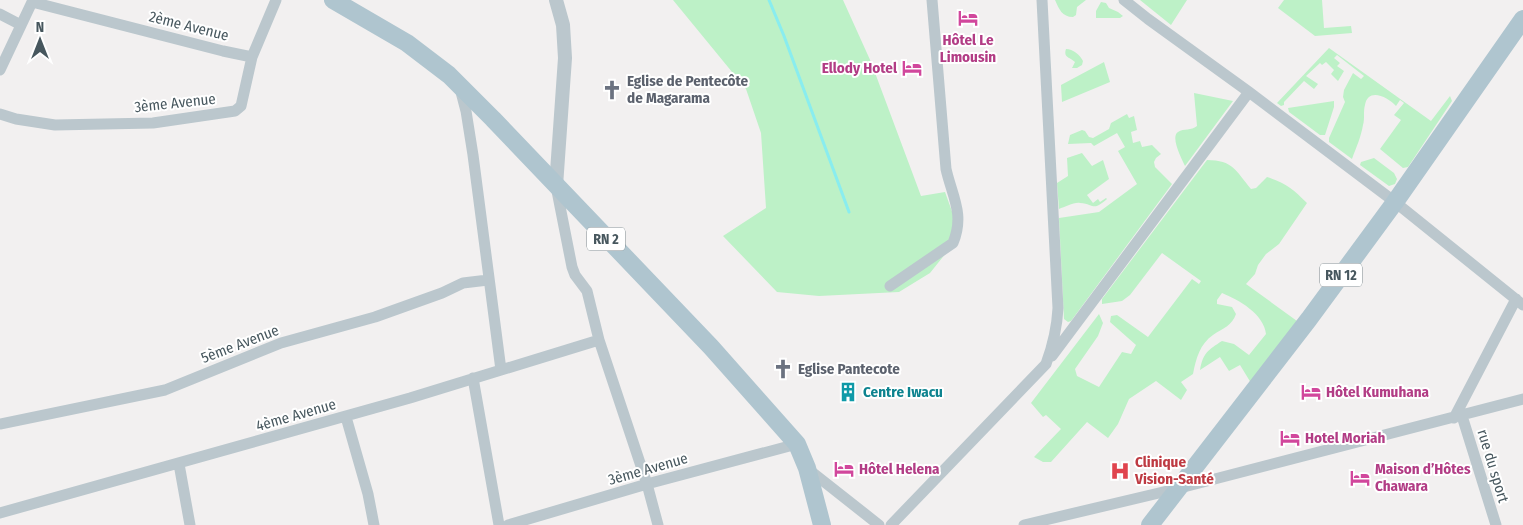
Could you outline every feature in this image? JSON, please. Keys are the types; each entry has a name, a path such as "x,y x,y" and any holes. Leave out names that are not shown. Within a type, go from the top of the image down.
{"main road":[{"name":"RN 2","path":"333,0 407,43 437,65 460,86 711,347 797,444 807,468 822,525"},
{"name":"RN 12","path":"1150,525 1309,320 1395,202 1523,19"}],"street":[{"name":"3ème Avenue","path":"0,114 16,119 55,125 152,123 235,111 241,106 252,57 276,0"},
{"path":"556,0 563,25 566,58 556,186 570,260 576,276 587,291 600,340 647,484 658,525"},
{"path":"890,286 953,243 958,222 958,211 954,193 946,169 932,0"},
{"path":"1042,0 1058,308 1054,338 1046,364"},
{"path":"1124,0 1395,202 1519,302 1458,417"},
{"name":"2ème Avenue","path":"32,1 252,57"},
{"path":"0,70 32,1"},
{"path":"0,14 21,24"},
{"path":"460,86 473,155 500,370"},
{"path":"891,525 1046,364 1249,92"},
{"name":"5ème Avenue","path":"0,424 165,390 281,343 375,317 442,293 463,283 488,280"},
{"name":"4ème Avenue","path":"0,513 346,416 600,340"},
{"path":"473,378 498,525"},
{"path":"1024,525 1180,488 1523,399"},
{"path":"346,416 368,494 374,525"},
{"name":"rue du sport","path":"1458,417 1496,525"},
{"name":"3ème Avenue","path":"508,525 647,484 797,444"},
{"path":"178,464 190,525"},
{"path":"807,468 879,525"},
{"path":"0,513 2,525"}],"green space":[{"path":"673,0 843,0 871,62 921,196 945,192 954,217 950,248 930,273 899,292 819,296 777,292 723,236 766,208 761,133 746,89"},
{"path":"1055,0 1086,0 1077,7 1076,15 1069,17 1064,14"},
{"path":"1140,0 1187,0 1171,25"},
{"path":"1284,0 1322,0 1324,28 1351,26 1352,33 1315,36 1278,8"},
{"path":"1101,2 1106,3 1109,8 1123,16 1120,18 1096,18 1096,11"},
{"path":"1329,48 1431,121 1450,96 1452,101 1408,167 1403,168 1380,149 1401,120 1394,115 1404,103 1400,100 1396,106 1379,95 1370,96 1364,108 1362,129 1352,159 1329,142 1345,102 1343,97 1344,90 1353,73 1361,79 1364,76 1337,55 1334,58 1340,63 1337,66 1344,71 1338,81 1331,74 1334,70 1326,62 1322,65 1320,63 1306,76 1318,84 1314,89 1304,81 1284,102 1284,105 1281,106 1277,103"},
{"path":"1066,49 1078,55 1083,61 1082,65 1072,68 1075,62 1066,56"},
{"path":"1104,62 1110,82 1062,102 1061,85"},
{"path":"1194,93 1233,101 1185,166 1175,138 1178,132 1197,126"},
{"path":"1334,101 1334,107 1325,135 1320,135 1289,112 1288,108"},
{"path":"1127,114 1129,118 1134,116 1137,130 1131,132 1133,143 1140,141 1142,147 1152,145 1161,154 1154,162 1155,167 1172,184 1071,321 1068,322 1064,319 1059,218 1099,212 1137,184 1118,151 1125,147 1117,133 1094,146 1091,143 1068,144 1070,135 1082,130 1089,137 1093,138 1109,129 1111,123"},
{"path":"1082,153 1092,166 1103,160 1109,179 1087,195 1093,203 1098,199 1100,202 1107,199 1096,206 1078,203 1059,209 1057,183 1068,176 1067,158"},
{"path":"1374,158 1394,173 1397,179 1395,184 1389,186 1360,165 1361,162"},
{"path":"1207,160 1228,164 1251,189 1256,188 1267,177 1289,187 1307,203 1279,244 1266,254 1258,265 1255,274 1246,284 1297,321 1251,383 1240,365 1229,371 1220,357 1200,370 1207,352 1222,341 1234,344 1249,355 1266,334 1261,320 1256,314 1243,304 1222,293 1217,300 1217,304 1232,307 1236,314 1230,324 1213,335 1202,347 1197,357 1193,374 1181,382 1187,390 1181,400 1156,381 1129,399 1118,424 1108,438 1087,422 1051,462 1043,462 1034,457 1061,429 1046,415 1043,417 1031,403 1099,314 1103,323 1098,336 1075,369 1077,376 1099,387 1122,352 1131,354 1136,345 1110,322 1111,316 1117,315 1148,337 1192,279 1199,284 1201,281 1162,253 1130,295 1122,301 1102,304 1102,299"}],"waterway":[{"path":"769,0 849,212"}],"place":[{"name":"Hôtel Le Limousin","path":"968,18"},
{"name":"Ellody Hotel","path":"912,68"},
{"name":"Eglise de Pentecôte de Magarama","path":"612,90"},
{"name":"Eglise Pantecote","path":"783,369"},
{"name":"Centre Iwacu","path":"848,392"},
{"name":"Hôtel Kumuhana","path":"1311,392"},
{"name":"Hotel Moriah","path":"1290,438"},
{"name":"Hôtel Helena","path":"844,469"},
{"name":"Clinique Vision-Santé","path":"1120,471"},
{"name":"Maison d’Hôtes Chawara","path":"1360,478"}]}
